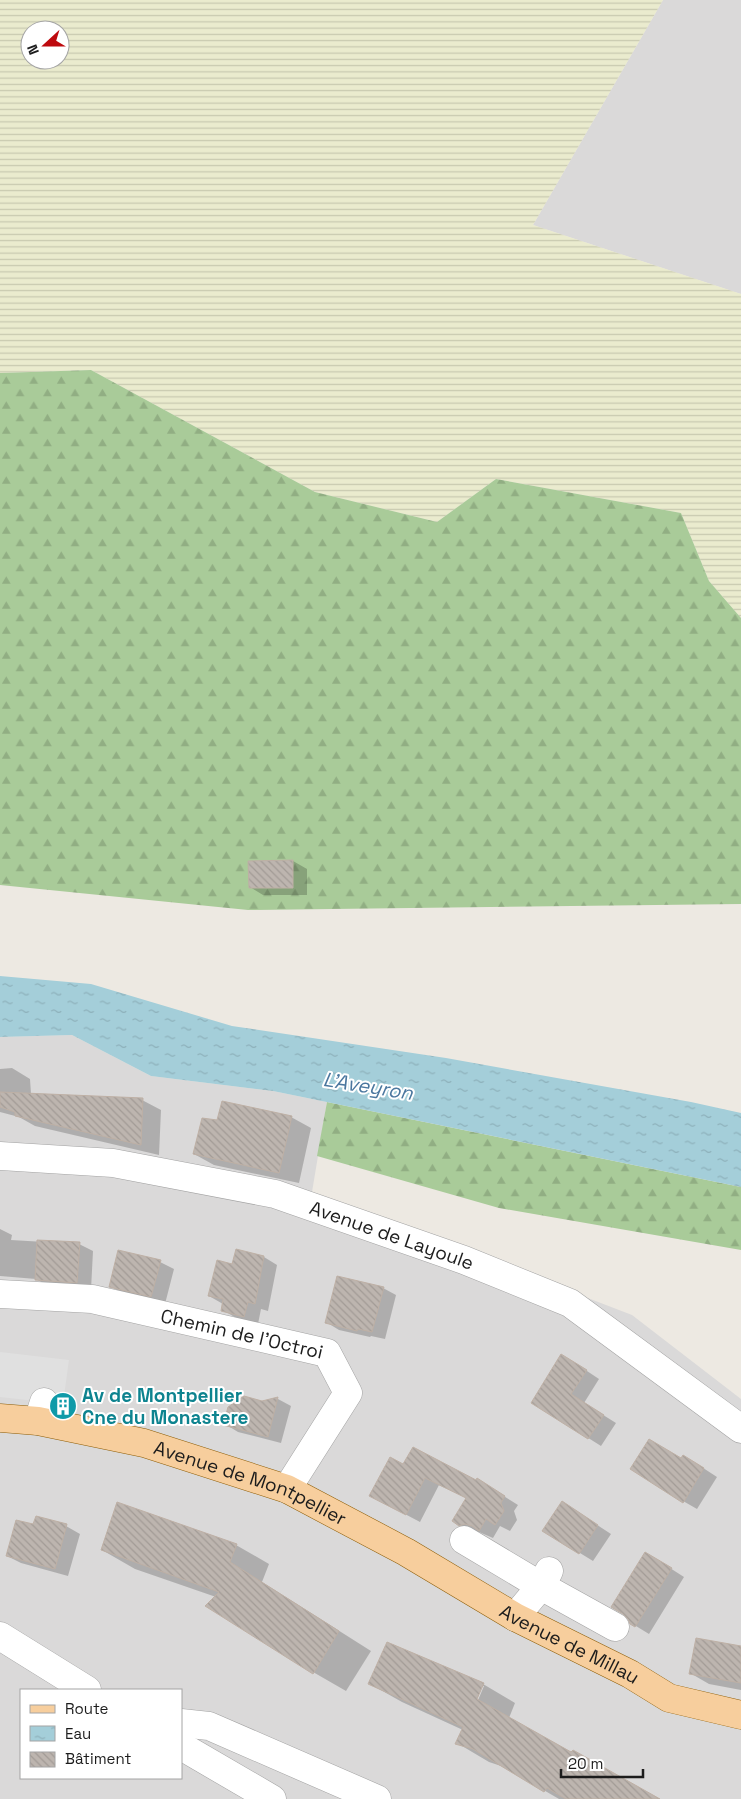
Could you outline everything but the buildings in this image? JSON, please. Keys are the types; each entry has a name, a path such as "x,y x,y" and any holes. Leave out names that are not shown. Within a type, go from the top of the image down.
{"main road":[{"name":"Avenue de Montpellier","path":"0,1418 41,1412 144,1442 287,1489 406,1552"},
{"name":"Avenue de Millau","path":"406,1552 515,1617 630,1674 669,1698 741,1715"}],"street":[{"name":"Avenue de Layoule","path":"0,1156 113,1163 275,1194 464,1260 570,1303 741,1429"},
{"name":"Chemin de l'Octroi","path":"0,1294 92,1298 327,1353 348,1393 287,1489"},
{"path":"464,1540 545,1579 615,1627"},
{"path":"515,1617 545,1579"},
{"path":"0,1636 86,1689"},
{"path":"182,1722 209,1726 377,1799"},
{"path":"182,1747 272,1799"}],"shaded area":[{"path":"663,0 741,0 741,294 533,225"},
{"path":"72,1035 151,1076 273,1091 327,1102 312,1192 632,1315 741,1399 741,1799 0,1799 0,1037"},
{"path":"0,1352 69,1360 63,1404 0,1397"}],"green space":[{"path":"0,0 663,0 533,225 741,294 741,618 709,581 681,513 496,479 437,522 315,492 91,370 0,373"},
{"path":"91,370 315,492 437,522 496,479 681,513 709,581 741,618 741,904 248,910 0,885 0,373"},
{"path":"327,1102 741,1187 741,1250 499,1208 317,1156"}],"water":[{"name":"L'Aveyron","path":"0,976 91,984 232,1026 446,1058 691,1102 741,1113 741,1187 273,1091 151,1076 72,1035 0,1037"}],"place":[{"name":"Av de Montpellier Cne du Monastere","path":"63,1406"}]}
